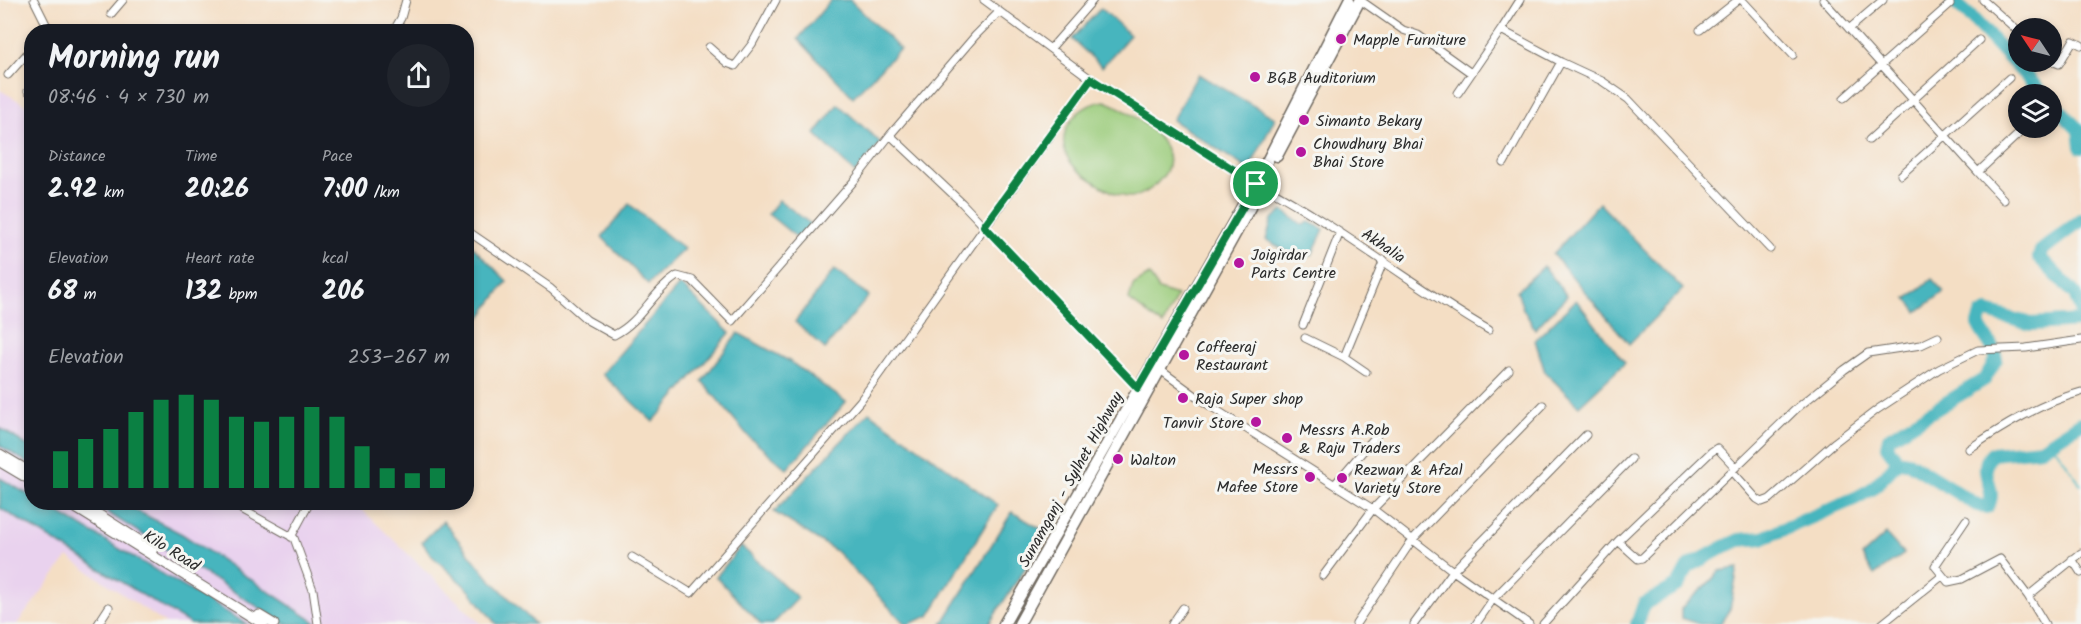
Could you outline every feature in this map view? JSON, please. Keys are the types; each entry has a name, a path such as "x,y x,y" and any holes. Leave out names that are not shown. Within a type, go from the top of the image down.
{"main road":[{"name":"Sunamganj - Sylhet Highway","path":"1004,624 1138,388 1259,185 1349,0"},
{"name":"Sunamganj - Sylhet Highway","path":"1020,624 1360,0"}],"street":[{"path":"34,0 45,24"},
{"path":"111,14 123,0"},
{"path":"398,24 406,0"},
{"path":"709,47 727,63 735,66 752,44 776,0"},
{"name":"Akhalia","path":"984,0 1091,79 1259,185 1340,232 1489,330"},
{"path":"1051,48 1093,0"},
{"path":"1360,0 1403,30 1418,35 1471,73"},
{"path":"1458,93 1520,0"},
{"path":"1700,30 1738,0"},
{"path":"1742,0 1793,55"},
{"path":"1823,0 2004,200"},
{"path":"1849,29 1882,0"},
{"path":"1983,0 2008,22"},
{"path":"1844,98 1950,3"},
{"path":"474,235 551,288 587,320 614,335 627,328 660,287 677,276 692,280 732,321 854,181 890,135 975,36 999,12"},
{"path":"1502,30 1561,63 1602,81 1628,99 1770,249"},
{"path":"1869,140 1979,40"},
{"path":"2062,59 2073,42 2081,45"},
{"path":"8,75 24,57"},
{"path":"1504,163 1561,63"},
{"path":"1901,175 2009,78"},
{"path":"632,557 691,593 860,401 1091,79"},
{"path":"890,135 984,226 1138,388"},
{"path":"1978,172 2014,138"},
{"path":"1303,325 1340,232"},
{"path":"1344,357 1384,260"},
{"path":"1618,541 1638,559 1642,558 1796,409 1868,353 1921,345 1938,337"},
{"path":"1305,338 1344,357 1366,372"},
{"path":"1543,624 1618,541 1711,452 1718,448 1757,499 1762,502 1770,499 1835,442 1887,403 1939,369 1978,350 2057,345 2081,340"},
{"path":"1159,369 1207,404 1373,509 1453,571 1529,624"},
{"path":"1323,576 1373,509 1509,370"},
{"path":"1969,449 1996,431 2061,398 2081,392"},
{"path":"1356,624 1413,539 1543,405"},
{"path":"1335,484 1381,430"},
{"path":"1414,624 1453,571 1586,435"},
{"path":"0,454 24,468"},
{"path":"1476,624 1493,599 1631,459"},
{"path":"0,462 24,477"},
{"name":"Kilo Road","path":"79,510 263,624"},
{"name":"Kilo Road","path":"92,510 274,624"},
{"path":"243,510 291,537 313,590 318,624"},
{"path":"291,537 306,510"},
{"path":"1966,520 1935,566 1942,576 1948,582 1962,579 2000,559 2028,596 2045,624"},
{"path":"2028,596 2081,553"},
{"path":"2072,559 2081,573"},
{"path":"1882,624 1942,576"},
{"path":"98,624 109,607"},
{"path":"1172,624 1183,608"}],"shaded area":[{"path":"0,90 24,104 24,510 362,510 481,624 166,624 68,557 17,624 0,624"}],"green space":[{"path":"1105,101 1129,113 1154,132 1168,156 1167,168 1159,181 1139,195 1123,196 1101,186 1078,171 1066,154 1065,133 1069,124 1084,108"},
{"path":"1149,275 1159,290 1177,296 1163,325 1129,300 1133,285"}],"water":[{"path":"831,0 850,0 900,49 853,97 798,39"},
{"path":"1101,8 1130,35 1102,67 1072,39"},
{"path":"1198,74 1275,118 1249,170 1172,120"},
{"path":"838,104 881,143 855,173 815,134"},
{"path":"779,200 812,225 801,241 768,214"},
{"path":"1599,203 1683,289 1629,344 1553,254"},
{"path":"629,204 684,249 648,284 602,237"},
{"path":"1283,211 1303,225 1309,222 1324,229 1312,255 1301,259 1266,240 1272,219"},
{"path":"474,248 507,281 474,326"},
{"path":"1544,266 1567,296 1535,329 1523,309 1517,291"},
{"path":"834,270 869,296 825,349 795,322"},
{"path":"1932,279 1944,292 1917,312 1907,299"},
{"path":"680,284 730,333 653,422 602,374"},
{"path":"1576,300 1625,363 1579,406 1545,372 1535,340"},
{"path":"738,333 789,361 846,402 787,469 749,437 702,381"},
{"path":"869,412 998,505 929,616 908,624 905,624 836,551 774,512"},
{"path":"0,428 24,443 24,461 0,446"},
{"path":"0,478 24,492 24,510 54,510 247,624 190,624 0,508"},
{"path":"103,510 136,510 182,534 318,624 285,624"},
{"path":"1012,512 1048,533 989,624 942,624"},
{"path":"443,521 488,577 535,624 496,624 470,591 432,556 422,542"},
{"path":"1886,534 1904,554 1874,575 1862,556"},
{"path":"741,546 798,598 773,624 761,624 716,577"},
{"path":"1738,568 1730,609 1720,624 1700,624 1681,618 1681,609 1719,571"}],"waterway":[{"path":"1952,0 1973,19 2034,84"},
{"path":"2062,113 2079,130 2081,147"},
{"path":"2081,220 2041,251 2039,257 2075,294 2081,310"},
{"path":"1898,462 1887,446 1889,438 1985,379 1996,359 1978,324 1981,315 1987,312 2031,324 2081,321"},
{"path":"1637,624 1644,604 1678,585 1688,567 1739,540 1763,538 1856,498 1872,489 1898,462 1908,462 1977,505 1987,507 1991,494 1986,467 1987,460 1992,454 2041,449 2081,423"},
{"path":"2050,444 2057,450 2081,485"}],"place":[{"name":"Mapple Furniture","path":"1341,39"},
{"name":"BGB Auditorium","path":"1255,77"},
{"name":"Simanto Bekary","path":"1304,120"},
{"name":"Chowdhury Bhai Bhai Store","path":"1301,152"},
{"name":"Joigirdar Parts Centre","path":"1239,263"},
{"name":"Coffeeraj Restaurant","path":"1184,355"},
{"name":"Raja Super shop","path":"1183,398"},
{"name":"Tanvir Store","path":"1256,422"},
{"name":"Messrs A.Rob & Raju Traders","path":"1287,438"},
{"name":"Walton","path":"1118,459"},
{"name":"Messrs Mafee Store","path":"1310,477"},
{"name":"Rezwan & Afzal Variety Store","path":"1342,478"}],"route":[{"path":"1091,79 1256,184 1138,388 984,226 1091,79"}]}
